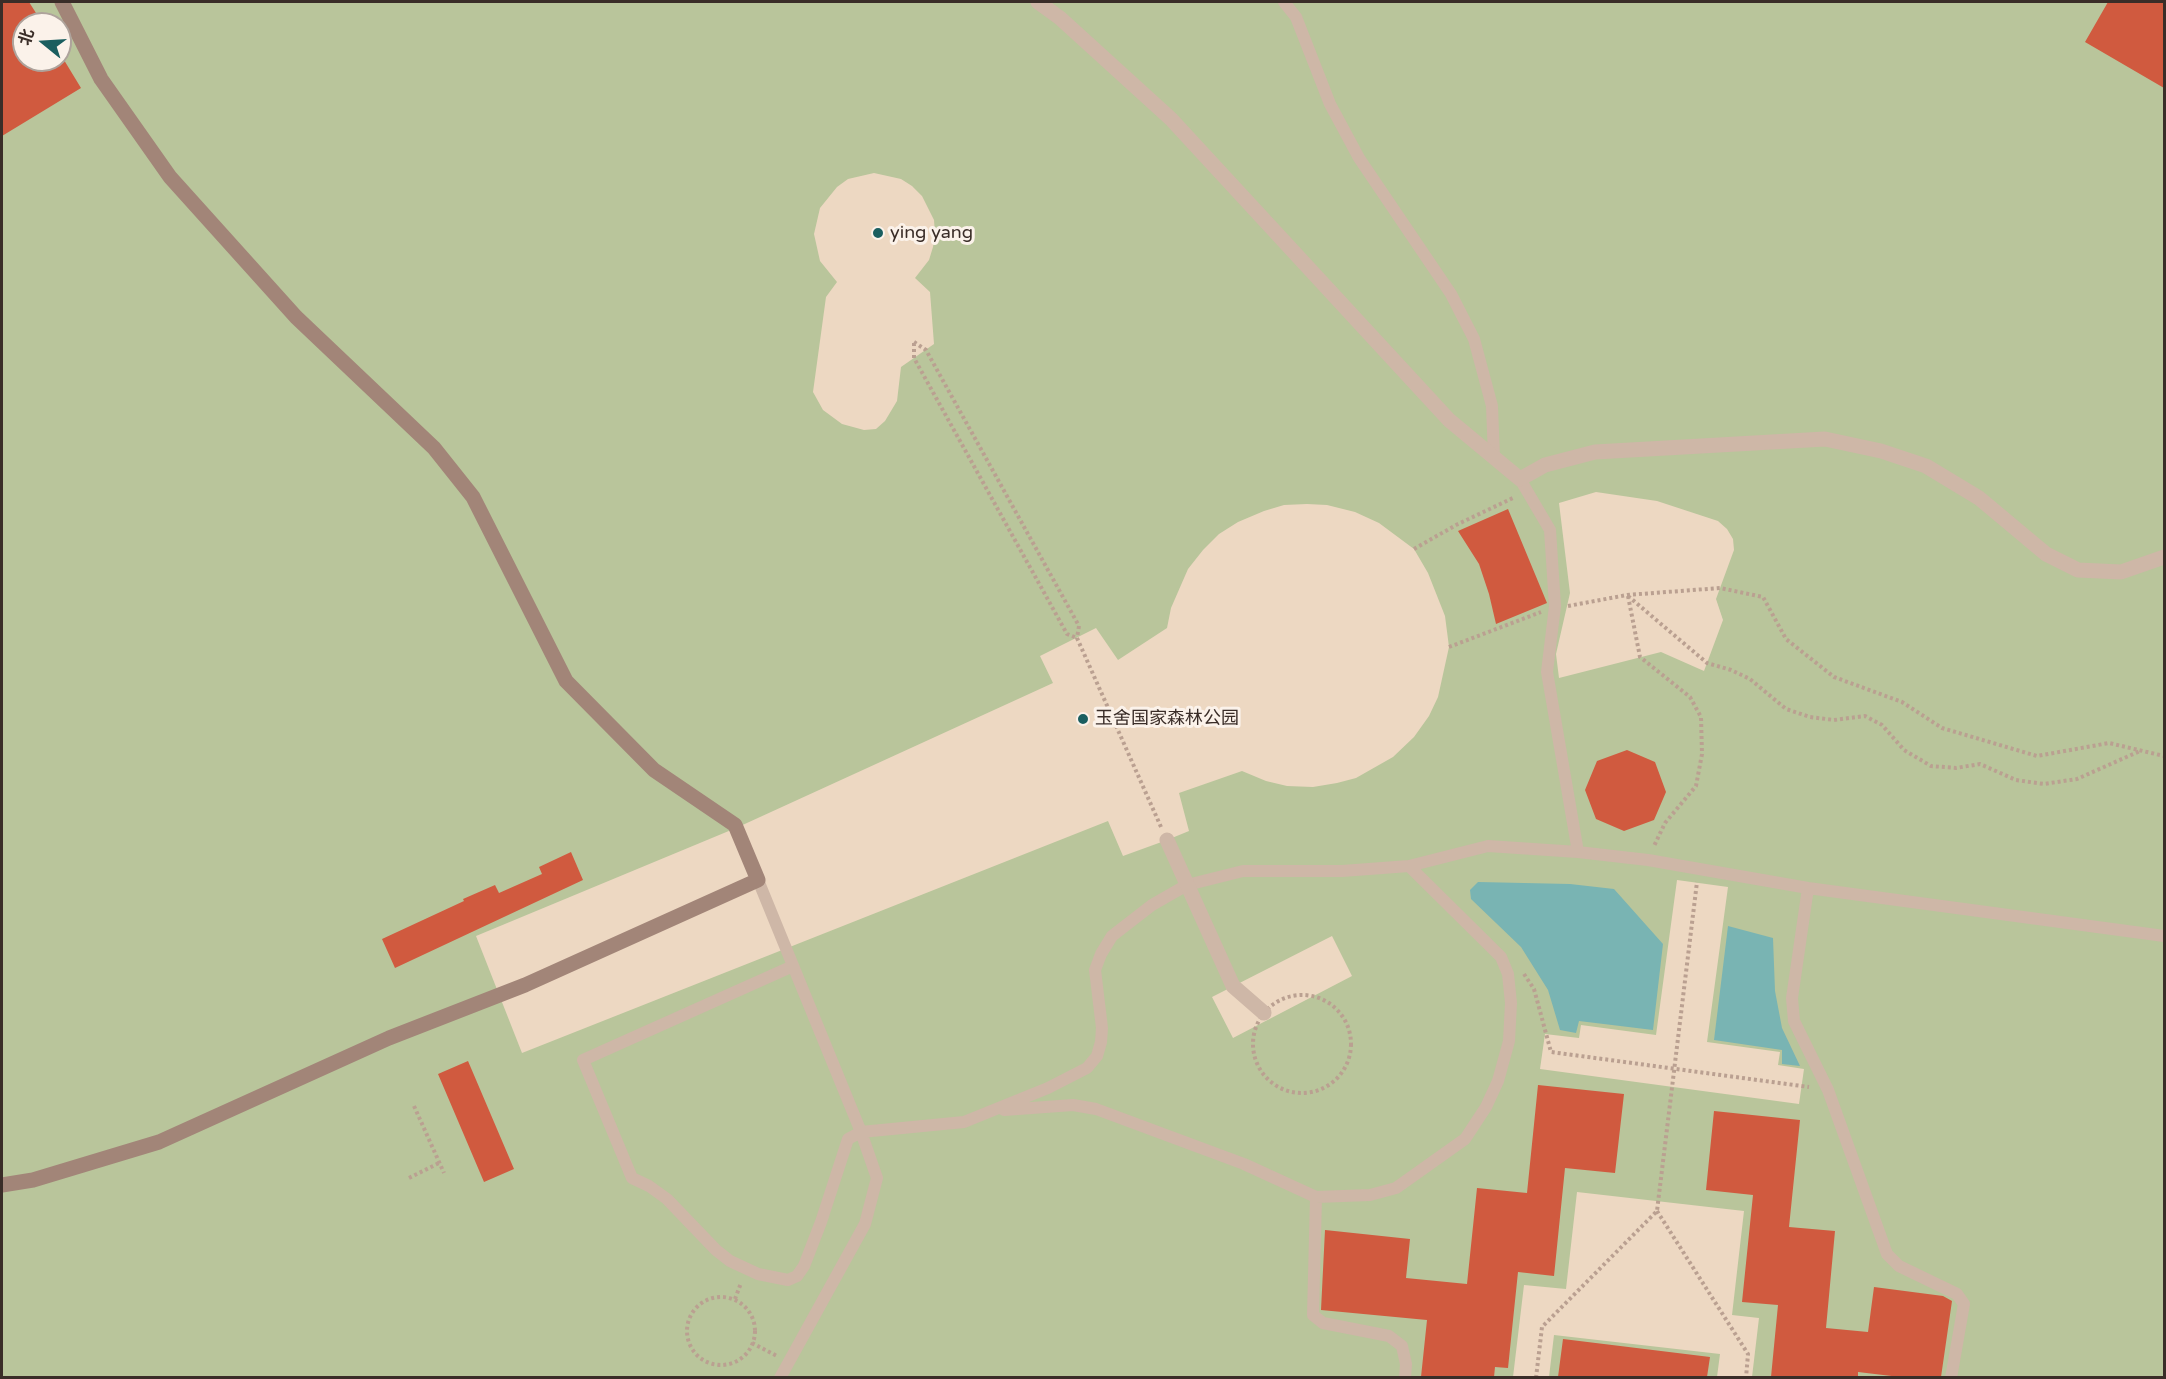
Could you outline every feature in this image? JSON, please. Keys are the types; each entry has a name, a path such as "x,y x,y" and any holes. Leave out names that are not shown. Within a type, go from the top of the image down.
{"street":[{"path":"2,1185 33,1180 159,1142 389,1038 525,985 758,880 735,825 654,770 566,681 472,497 434,448 296,317 170,177 101,79 62,2"},
{"path":"1038,2 1060,18 1171,119 1449,420 1523,485 1545,465 1595,452 1825,439 1881,452 1926,466 1979,498 2046,554 2078,570 2121,572 2164,557"},
{"path":"1167,840 1233,986 1264,1013"}],"lane":[{"path":"1284,2 1296,17 1330,104 1359,158 1451,294 1474,339 1492,406 1494,458"},
{"path":"1523,485 1550,530 1556,606 1547,672 1578,852"},
{"path":"792,966 583,1059 632,1178 649,1186 667,1199 716,1250 730,1261 758,1274 788,1280 797,1276 804,1266 849,1139 861,1132 964,1122 1048,1088 1087,1068 1097,1056 1101,1042 1095,970 1101,954 1112,936 1152,904 1187,885 1243,871 1342,871 1409,866 1488,846 1578,852 1648,860 1808,888 2164,936"},
{"path":"994,1110 1072,1105 1096,1109 1244,1164 1316,1197 1370,1195 1396,1188 1465,1139 1486,1107 1498,1081 1509,1041 1511,1004 1508,975 1501,957 1409,866"},
{"path":"758,880 861,1132 877,1178 866,1224 780,1377"},
{"path":"1808,888 1792,998 1794,1021 1828,1089 1887,1254 1899,1266 1957,1294 1964,1304 1951,1377"},
{"path":"1316,1197 1313,1315 1323,1323 1389,1336 1402,1346 1406,1377"}],"path":[{"path":"1077,638 1067,634 914,358 914,342 926,350 1079,626 1077,638 1167,840"},
{"path":"1414,549 1523,485"},
{"path":"1449,647 1556,606 1628,595 1720,588 1763,597 1786,639 1834,676 1902,702 1942,728 2037,756 2109,743 2164,756"},
{"path":"1628,595 1707,663 1731,670 1749,679 1786,709 1810,717 1834,720 1865,716 1882,725 1904,750 1931,766 1956,768 1980,764 2016,780 2044,784 2077,779 2142,750"},
{"path":"1628,595 1641,657 1690,697 1701,717 1702,754 1696,786 1665,823 1648,860"},
{"path":"1536,1377 1542,1328 1657,1211 1699,870"},
{"path":"1508,975 1524,973 1534,989 1551,1052 1828,1089"},
{"path":"1294,995 1314,996 1328,1002 1345,1019 1349,1030 1350,1053 1340,1075 1326,1086 1310,1092 1298,1093 1276,1086 1259,1069 1253,1046 1257,1023 1264,1013 1283,998 1294,995"},
{"path":"414,1106 444,1173"},
{"path":"409,1178 439,1163"},
{"path":"1657,1211 1748,1354 1746,1377"},
{"path":"726,1297 735,1299 750,1312 754,1320 755,1330 752,1343 744,1356 736,1362 717,1365 708,1362 693,1350 687,1332 688,1322 693,1313 707,1300 726,1297"},
{"path":"752,1343 789,1362"}],"green space":[{"name":"玉舍国家森林公园","path":"2,2 2164,2 2164,1377 2,1377"}],"shaded area":[{"path":"874,173 901,179 912,186 922,196 934,220 935,234 929,260 915,278 930,292 934,344 901,367 897,401 885,421 876,429 864,430 842,424 823,410 813,392 826,297 837,282 820,261 814,234 820,208 837,187 848,179"},
{"path":"1596,492 1657,501 1718,521 1727,529 1733,539 1734,550 1716,599 1723,620 1704,671 1661,652 1559,678 1556,654 1570,593 1559,503"},
{"path":"1284,505 1327,505 1355,512 1379,523 1414,549 1428,573 1445,616 1449,647 1438,697 1429,716 1414,737 1393,757 1356,778 1313,787 1287,786 1266,781 1242,771 1179,793 1189,831 1167,840 1123,856 1108,821 522,1053 476,936 736,828 1053,683 1040,656 1096,628 1118,660 1167,628 1171,608 1188,569 1219,534 1238,522 1264,511"},
{"path":"1677,880 1728,887 1707,1042 1780,1052 1778,1065 1804,1069 1799,1104 1540,1069 1545,1034 1579,1038 1581,1025 1656,1035"},
{"path":"1332,936 1352,976 1233,1038 1212,997"},
{"path":"1577,1192 1744,1211 1732,1315 1759,1318 1752,1377 1717,1377 1720,1354 1554,1335 1549,1377 1513,1377 1524,1285 1566,1289"}],"water":[{"path":"1478,882 1570,884 1614,889 1663,944 1653,1030 1579,1021 1576,1033 1560,1030 1548,990 1521,947 1471,899 1470,890"},
{"path":"1728,926 1773,938 1775,991 1782,1028 1800,1066 1782,1064 1782,1050 1714,1040"}],"building":[{"path":"2,2 29,2 35,12 12,12 12,72 71,72 81,88 2,136"},
{"path":"2108,2 2164,2 2164,88 2085,42"},
{"path":"1508,509 1547,603 1496,624 1479,564 1458,531"},
{"path":"1627,750 1655,762 1666,792 1654,820 1624,831 1596,819 1585,790 1597,761"},
{"path":"571,852 583,880 395,968 382,939 495,885 499,893 542,874 539,867"},
{"path":"468,1061 514,1169 484,1182 438,1074"},
{"path":"1538,1085 1624,1094 1615,1173 1565,1168 1554,1276 1518,1272 1508,1368 1495,1367 1494,1377 1421,1377 1427,1320 1321,1310 1325,1230 1410,1239 1406,1278 1467,1284 1477,1188 1527,1193"},
{"path":"1714,1111 1800,1120 1789,1227 1835,1231 1826,1328 1868,1332 1874,1287 1943,1296 1952,1301 1941,1377 1900,1377 1858,1372 1858,1377 1771,1377 1778,1305 1742,1302 1753,1195 1706,1190"},
{"path":"1563,1339 1710,1357 1707,1377 1558,1377"}],"place":[{"name":"ying yang","path":"878,233"},
{"name":"玉舍国家森林公园","path":"1083,719"}]}
